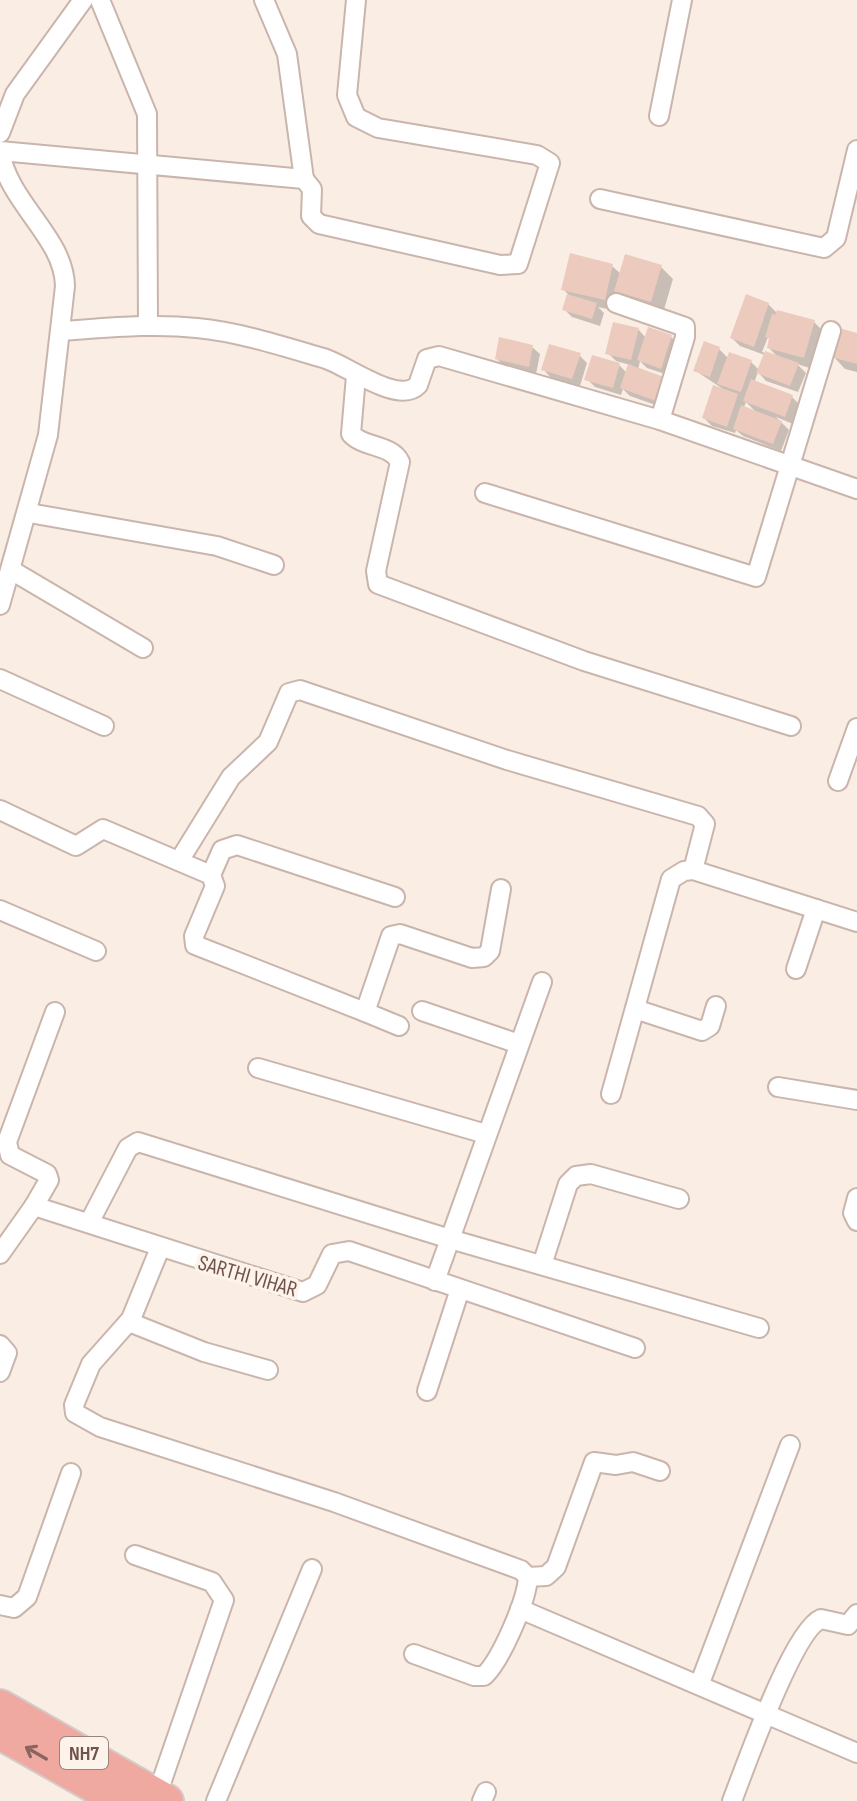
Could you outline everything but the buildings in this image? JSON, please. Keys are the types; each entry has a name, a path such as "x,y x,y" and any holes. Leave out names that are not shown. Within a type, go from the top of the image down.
{"highway":[{"name":"NH7","path":"0,1706 162,1798"},
{"name":"NH7","path":"0,1733 120,1801"}],"street":[{"path":"0,133 15,94 83,0"},
{"path":"100,0 147,114 148,325"},
{"path":"264,0 287,54 304,179 312,189 311,216 319,224 508,266 518,264 550,163 537,155 378,128 356,117 347,95 356,0"},
{"path":"659,116 682,0"},
{"path":"600,199 824,248 836,238 857,150"},
{"path":"0,605 29,513 48,435 62,331 64,266 10,185 0,152 304,179"},
{"path":"616,303 685,327 660,420"},
{"path":"62,331 148,325 217,331 326,358 356,376 410,391 418,385 427,359 439,356 660,420 857,489"},
{"path":"485,493 753,578 758,574 831,331"},
{"path":"356,376 351,434 358,440 394,453 400,462 376,571 378,584 584,661 791,726"},
{"path":"29,513 217,546 274,565"},
{"path":"11,570 143,648"},
{"path":"0,679 104,726"},
{"path":"179,861 231,777 268,742 289,693 300,690 507,760 698,816 705,824 705,832 693,870"},
{"path":"838,781 857,728"},
{"path":"0,810 76,846 103,829 211,875"},
{"path":"395,897 237,845 222,850 211,875 215,886 194,936 195,945 399,1026"},
{"path":"611,1094 671,879 693,870 857,922"},
{"path":"365,1012 389,940 395,934 472,958 484,957 490,951 501,889"},
{"path":"796,969 816,909"},
{"path":"0,910 96,951"},
{"path":"435,1281 542,982"},
{"path":"635,1009 702,1031 710,1026 716,1006"},
{"path":"422,1011 519,1044"},
{"path":"0,1254 49,1180 47,1174 10,1155 7,1142 55,1012"},
{"path":"258,1068 486,1134"},
{"path":"778,1087 857,1100"},
{"path":"89,1223 128,1148 138,1142 450,1239 759,1328"},
{"path":"542,1265 568,1184 576,1176 591,1174 679,1199"},
{"path":"857,1198 853,1213 857,1221"},
{"name":"SARTHI VIHAR","path":"34,1206 303,1292 313,1290 328,1259 341,1251 635,1348"},
{"path":"160,1248 129,1322 110,1339 91,1364 74,1405 79,1417 334,1502 521,1570 528,1577 546,1576 556,1567 594,1462 616,1465 633,1462 660,1471"},
{"path":"427,1391 460,1289"},
{"path":"129,1322 204,1352 268,1370"},
{"path":"0,1345 7,1353 0,1372"},
{"path":"700,1683 790,1445"},
{"path":"0,1605 14,1608 27,1597 71,1473"},
{"path":"135,1555 212,1582 224,1600 162,1798"},
{"path":"216,1801 312,1569"},
{"path":"414,1654 474,1676 484,1676 494,1664 520,1609 528,1577"},
{"path":"520,1609 700,1683 857,1753"},
{"path":"732,1801 765,1714 809,1626 821,1619 848,1625 857,1614"}]}
